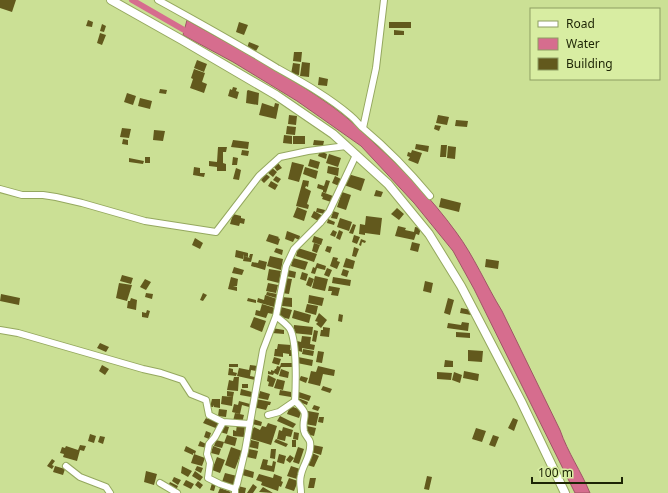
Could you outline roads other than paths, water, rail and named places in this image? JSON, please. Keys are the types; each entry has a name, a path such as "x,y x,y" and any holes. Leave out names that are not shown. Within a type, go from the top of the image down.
{"main road":[{"path":"111,0 276,95 333,134 388,184 429,234 461,286 521,402 565,493"}],"street":[{"path":"158,0 243,47 343,109 386,148 406,170 416,178 430,196"},
{"path":"363,128 376,68 384,0"},
{"path":"0,189 22,195 43,195 82,202 145,221 216,232 259,176 280,157 308,151 346,146"},
{"path":"223,422 210,444 207,454 210,463 208,478 235,491 250,424 263,350 276,316 286,266 294,249 329,212 356,155"},
{"path":"268,415 279,412 294,401 296,387 294,341 291,330 276,316"},
{"path":"0,330 18,333 143,369 161,372 182,380 191,394 206,400 209,415 223,422 250,424"},
{"path":"294,401 303,409 305,414 304,430 310,441 309,456 301,473 299,485 302,493"},
{"path":"66,466 80,477 106,487 110,493"},
{"path":"160,483 177,493"}],"water":[{"path":"187,20 280,72 344,115 417,185 437,208 469,251 502,311 590,493 575,493 474,289 453,251 414,203 361,146 297,101 233,62 183,35"}],"waterway":[{"path":"132,0 191,34"}]}
